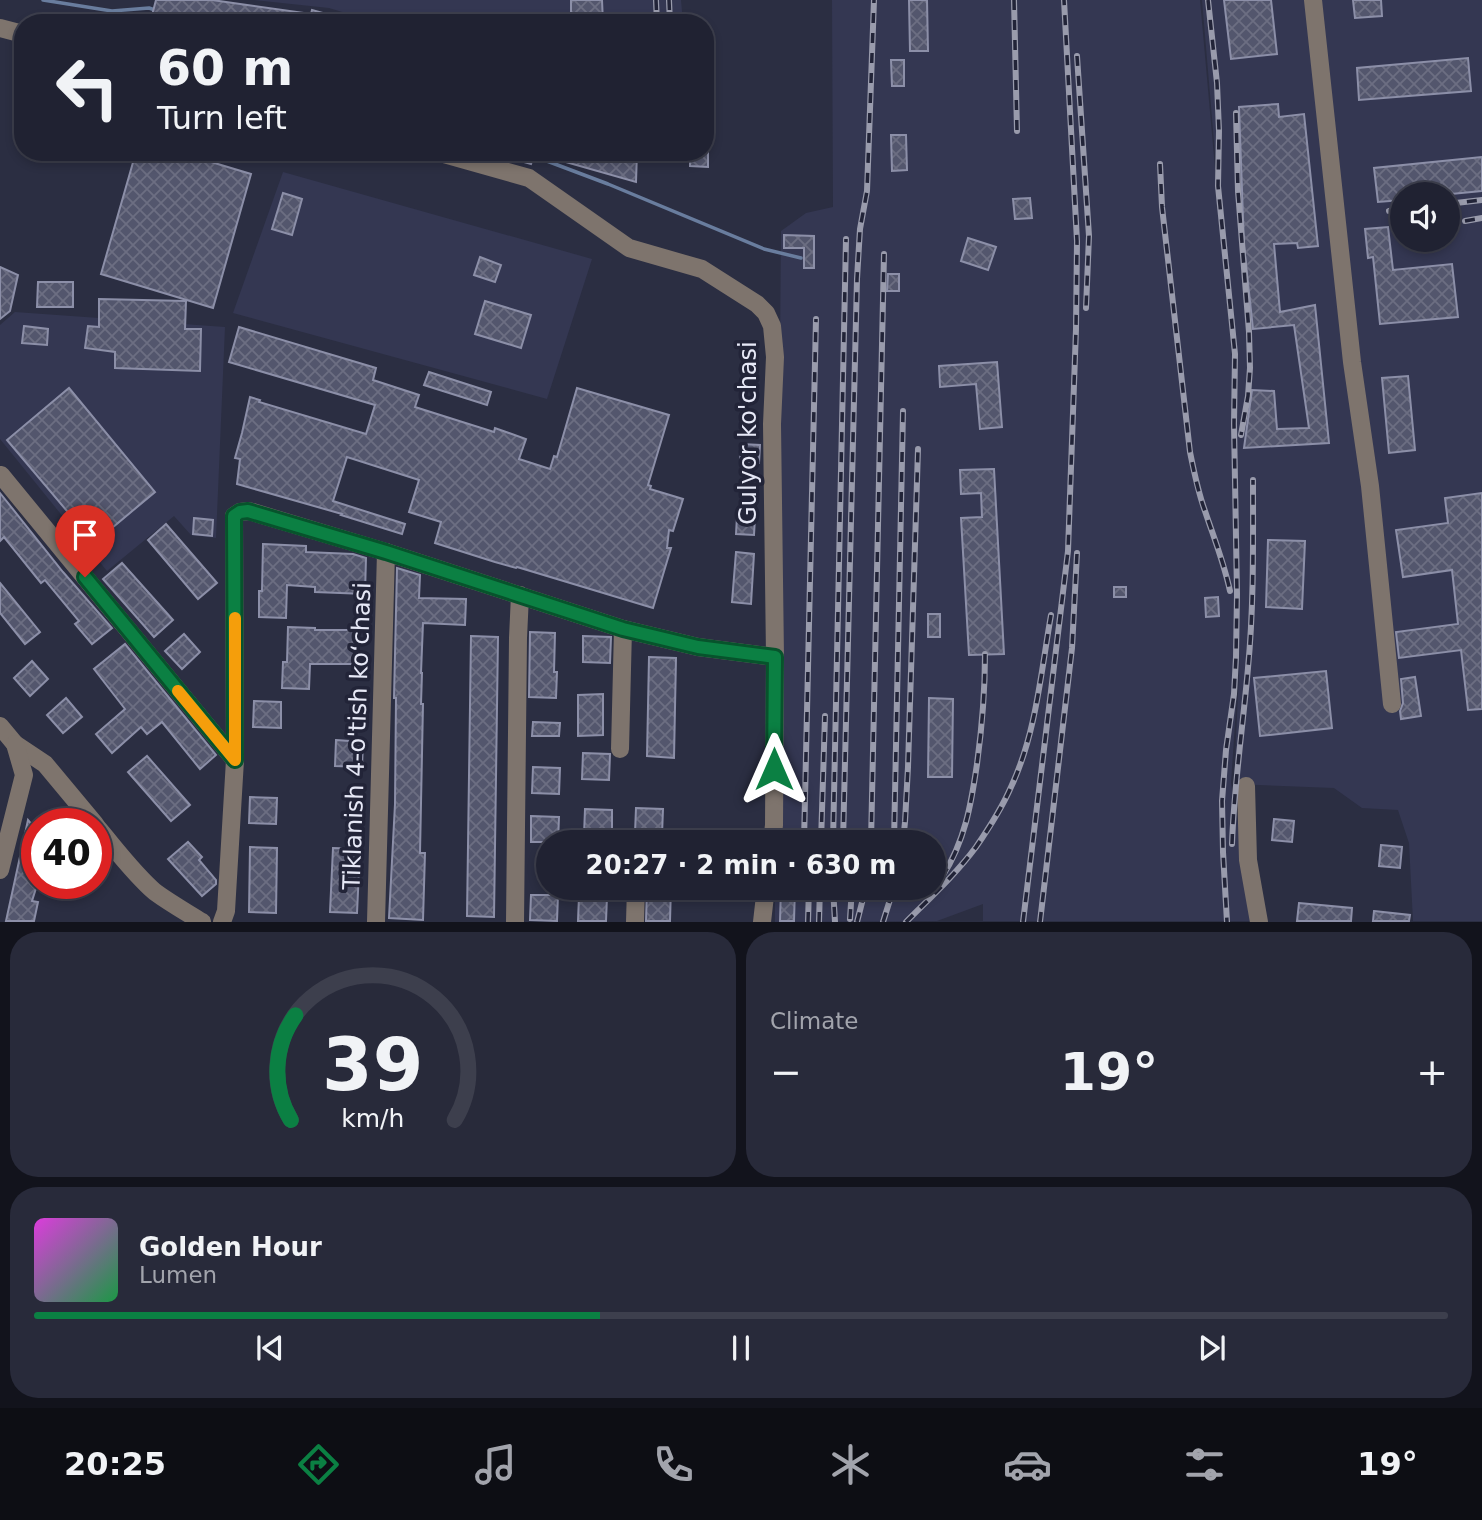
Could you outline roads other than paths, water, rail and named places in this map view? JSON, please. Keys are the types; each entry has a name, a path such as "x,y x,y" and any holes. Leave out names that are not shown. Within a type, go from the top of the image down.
{"street":[{"path":"1312,0 1352,362 1370,486 1392,704"},
{"name":"Gulyor ko'chasi","path":"469,161 529,178 629,248 702,269 757,303 772,326 775,357 772,424 775,657 773,830"},
{"path":"1,475 235,760"},
{"path":"222,922 226,911 235,760 234,516 240,512 248,511 386,552 623,629 698,647 775,657"},
{"name":"Tiklanish 4-o'tish ko‘chasi","path":"376,922 386,552"},
{"path":"515,922 517,638 520,595"},
{"path":"620,750 623,629"},
{"path":"0,726 15,744 45,764 82,808"},
{"path":"0,870 24,775 15,744"},
{"path":"1245,786 1248,860 1259,922"},
{"path":"112,845 153,890 202,922"},
{"path":"635,922 636,900"},
{"path":"761,922 764,900"}],"waterway":[{"path":"43,0 112,11 149,8 155,10"},
{"path":"547,161 764,249 801,258"}],"railway":[{"path":"656,0 657,14"},
{"path":"669,0 670,14"},
{"path":"843,830 857,279 860,229 867,191 874,0"},
{"path":"1014,0 1017,131"},
{"path":"1023,922 1068,551 1077,241 1064,0"},
{"path":"1208,0 1217,83 1218,186 1235,354 1236,657 1222,801 1227,922"},
{"path":"1077,56 1089,236 1086,308"},
{"path":"1236,113 1238,191 1250,368 1241,435"},
{"path":"1160,164 1162,207 1190,452 1200,497 1230,591"},
{"path":"1460,203 1482,200"},
{"path":"1465,221 1482,218"},
{"path":"833,830 846,239"},
{"path":"871,830 884,254"},
{"path":"804,830 816,319"},
{"path":"894,830 903,411"},
{"path":"904,830 918,449"},
{"path":"1232,844 1251,621 1253,480"},
{"path":"1040,922 1072,648 1077,553"},
{"path":"906,922 976,847 1007,795 1032,724 1051,615"},
{"path":"946,870 962,836 972,794 982,723 985,654"},
{"path":"821,830 825,716"},
{"path":"808,922 809,900"},
{"path":"819,922 820,900"},
{"path":"834,900 835,922"},
{"path":"850,919 851,900"},
{"path":"857,922 863,900"},
{"path":"883,922 890,900"}]}
